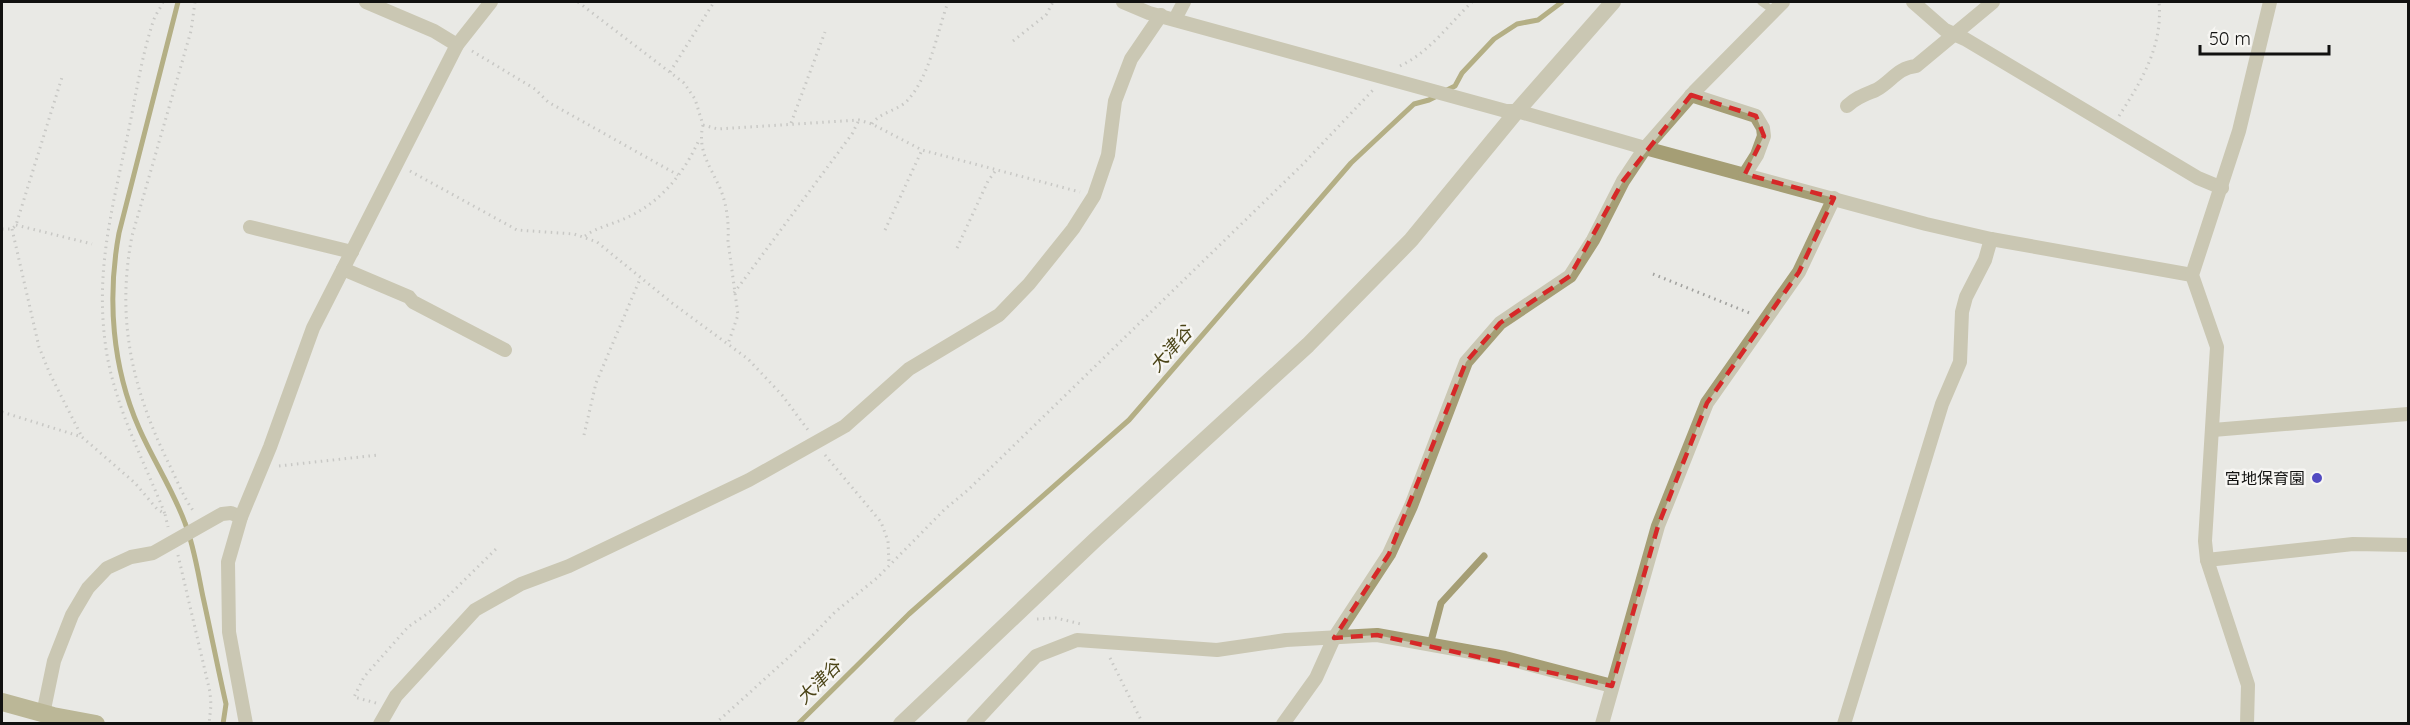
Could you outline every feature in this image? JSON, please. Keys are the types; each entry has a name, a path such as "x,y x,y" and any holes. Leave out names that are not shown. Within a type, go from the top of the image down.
{"main road":[{"path":"2,702 43,714 96,723"}],"street":[{"path":"366,2 434,31 457,45"},
{"path":"246,723 229,632 228,562 241,518 262,468 313,328 457,45 491,2"},
{"path":"1124,2 1149,13 1926,224 1991,239 2192,275"},
{"path":"380,723 396,696 475,610 520,584 569,566 749,480 844,426 909,369 999,315 1029,284 1073,229 1094,196 1108,155 1115,101 1131,59 1184,2"},
{"path":"901,723 1096,539 1308,345 1411,240 1512,111 1614,2"},
{"path":"1913,2 1945,30 2198,177 2222,188"},
{"path":"1847,106 1863,93 1888,82 1904,67 1916,66 1993,2"},
{"path":"2247,723 2248,685 2207,560 2205,541 2217,347 2192,275 2239,131 2270,2"},
{"path":"1283,723 1316,678 1334,638 1389,554 1411,506 1466,362 1500,323 1570,276 1593,240 1623,181 1645,148 1691,94 1779,6"},
{"path":"1691,94 1756,116 1763,128 1764,136 1757,155 1745,174"},
{"path":"1602,723 1658,526 1707,403 1799,272 1834,198"},
{"path":"250,227 352,252"},
{"path":"1844,723 1942,404 1960,362 1962,312 1966,297 1985,260 1991,239"},
{"path":"343,269 409,297 412,302 505,350"},
{"path":"2212,430 2409,414"},
{"path":"43,714 54,661 72,615 88,588 107,568 131,557 153,553 222,514 231,513 241,518"},
{"path":"2207,560 2353,544 2409,545"},
{"path":"973,723 1036,656 1077,640 1217,650 1286,640 1377,635 1505,658 1612,686"}],"lane":[{"path":"1761,2 1779,6"},
{"path":"1430,645 1441,603 1484,556"}],"path":[{"path":"163,2 153,21 136,95 106,237 102,270 105,333 112,377 126,422 165,514"},
{"path":"195,2 191,31 132,236 126,267 125,311 126,337 137,388 159,443 200,525"},
{"path":"578,2 684,83 696,99 703,125 700,138 678,175 646,209 585,237"},
{"path":"670,72 714,2"},
{"path":"872,124 876,118 907,101 917,87 948,2"},
{"path":"1013,41 1046,15 1053,2"},
{"path":"716,723 810,638 835,612 890,565 945,509 968,490 1302,165 1386,76 1433,44 1472,2"},
{"path":"2113,126 2137,88 2155,51 2159,2"},
{"path":"791,124 825,32"},
{"path":"457,45 504,69 535,89 548,102 678,175"},
{"path":"2,229 12,229 16,225 63,74"},
{"path":"703,125 718,129 859,120 872,124 922,150 1094,196"},
{"path":"734,293 852,134 859,120"},
{"path":"700,138 706,160 726,206 738,315 728,344"},
{"path":"885,230 922,150"},
{"path":"398,164 517,230 574,234 597,242 641,279 728,344 766,375 815,442 881,522 888,541 890,565"},
{"path":"957,248 988,181 996,170"},
{"path":"16,225 92,244"},
{"path":"12,229 39,347 82,437"},
{"path":"1653,274 1766,319"},
{"path":"584,435 596,383 641,279"},
{"path":"262,468 378,455"},
{"path":"390,707 354,697 364,677 408,627 437,607 498,547"}],"highlighted area":[{"path":"1691,95 1756,116 1764,136 1745,174 1834,198 1799,272 1707,403 1658,526 1612,686 1377,635 1334,638 1389,554 1466,362 1500,323 1570,276 1623,181"}],"waterway":[{"path":"178,2 119,233 113,282 114,332 130,405 180,511 191,541 226,704 223,724"},
{"name":"大津谷","path":"1445,91 1455,86 1462,73 1494,39 1517,24 1538,20 1562,2"},
{"name":"大津谷","path":"798,724 909,614 1129,420 1351,163 1414,104 1437,96"}],"place":[{"name":"宮地保育園","path":"2317,478"}]}
